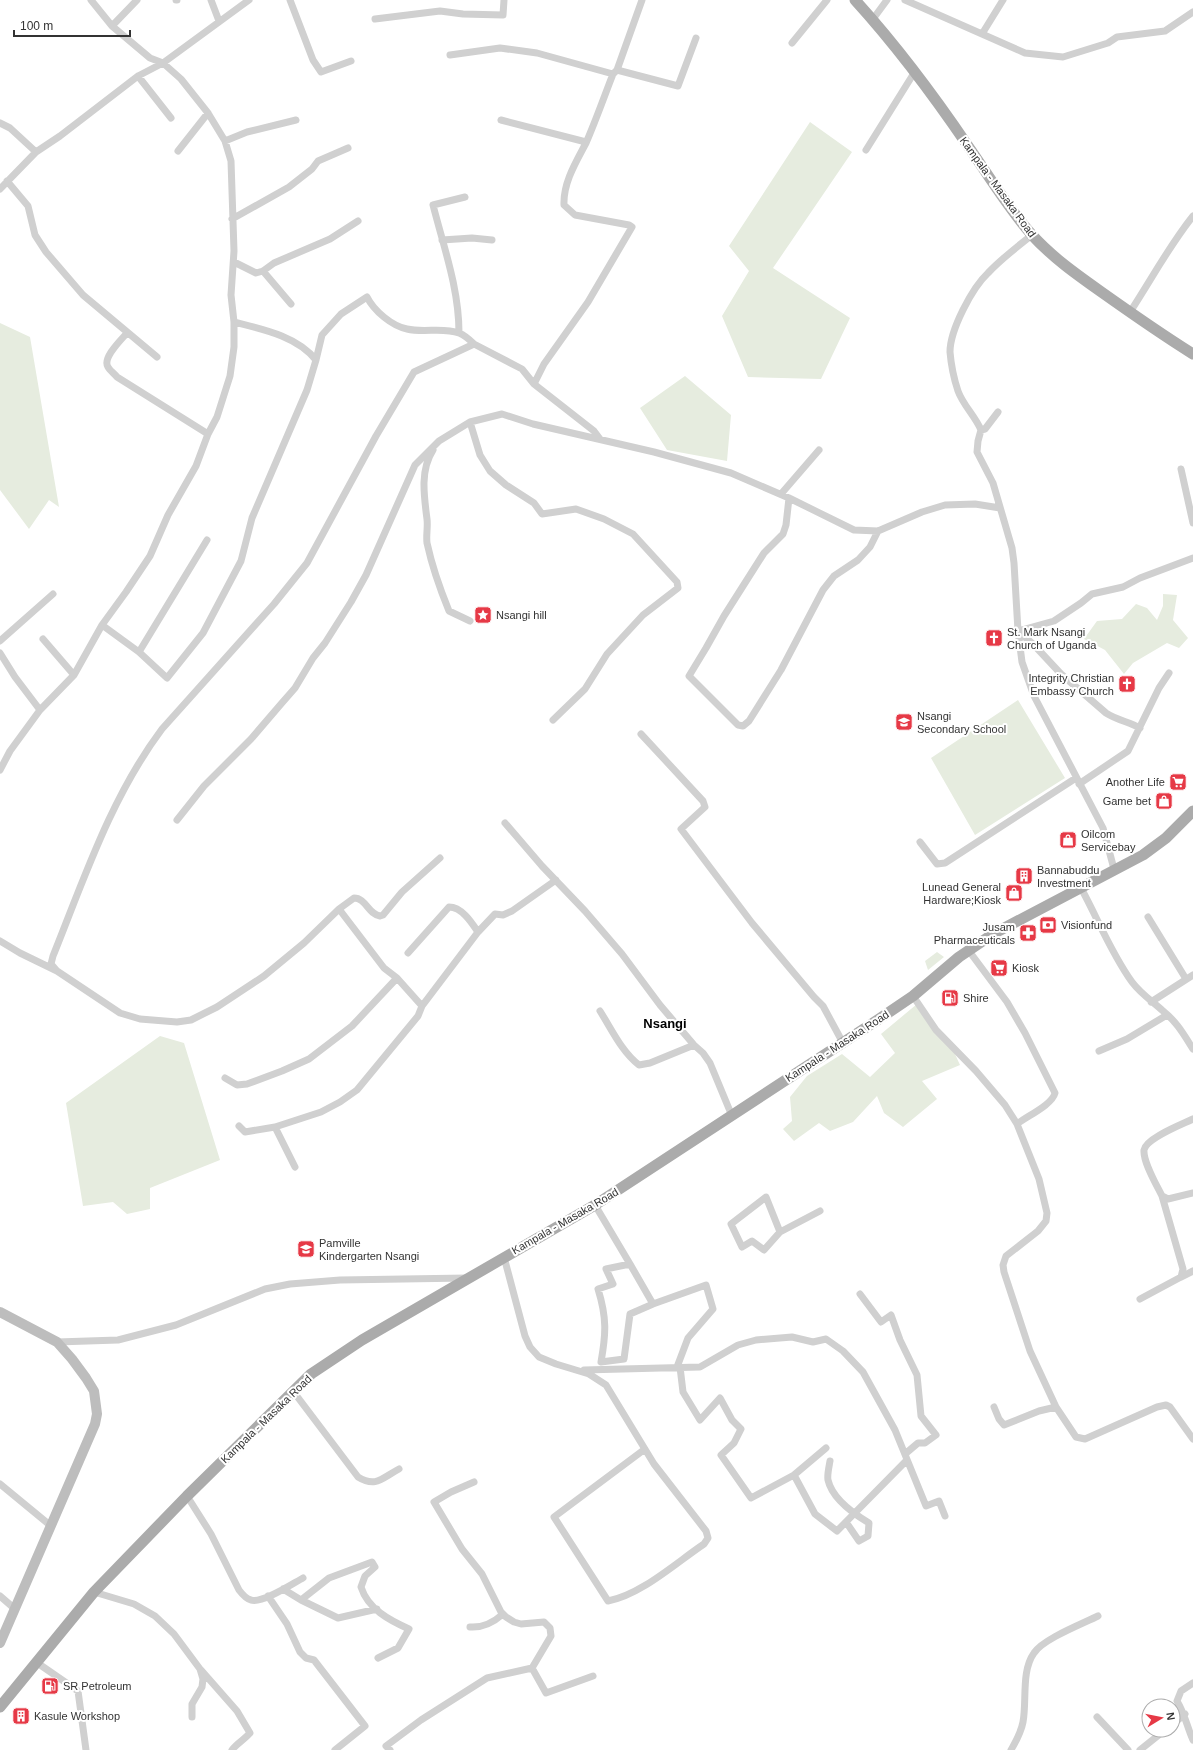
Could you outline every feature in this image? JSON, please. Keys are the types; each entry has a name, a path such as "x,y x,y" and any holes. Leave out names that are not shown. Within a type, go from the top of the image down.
{"main road":[{"name":"Kampala - Masaka Road","path":"855,0 873,19 914,72 968,146 995,187 1032,235 1063,264 1130,312 1193,354"},
{"name":"Kampala - Masaka Road","path":"0,1707 94,1592 187,1496 311,1374 362,1340 595,1205 913,996 969,951 993,934 1143,855 1166,838 1193,811"}],"street":[{"path":"0,770 10,750 40,710 74,675 102,625 150,556 168,515 196,466 208,434 217,417 230,376 234,347 234,322 231,296 234,262 231,161 225,141 208,113 181,79 163,63 150,58 112,26 91,0"},
{"path":"112,26 137,0"},
{"path":"210,0 219,22"},
{"path":"0,189 36,152 60,136 138,76 163,63 249,0"},
{"path":"290,0 314,60 321,72 351,61"},
{"path":"375,19 440,11 463,14 503,15 504,0"},
{"path":"534,384 544,364 588,302 632,227 629,225 575,215 564,206 563,196 575,163 586,142 615,72 642,0"},
{"path":"792,43 827,0"},
{"path":"873,19 888,0"},
{"path":"905,0 1025,53 1063,58 1108,43 1117,37 1165,31 1193,12"},
{"path":"982,34 1003,0"},
{"path":"450,55 500,48 538,53 678,86 696,38"},
{"path":"866,150 914,72"},
{"path":"138,76 171,118"},
{"path":"178,151 208,113"},
{"path":"225,141 247,132 296,120"},
{"path":"501,120 586,142"},
{"path":"0,123 10,128 36,152"},
{"path":"232,219 289,187 312,169 318,161 348,148"},
{"path":"7,181 28,206 35,235 46,252 83,295 157,357"},
{"path":"460,333 454,280 433,205 465,196"},
{"path":"1130,312 1151,281 1175,239 1193,216"},
{"path":"234,262 256,272 263,271 274,263 330,239 358,221"},
{"path":"1032,235 987,273 970,295 954,332 950,351 957,389 962,400 978,423 981,430 977,452 993,483 1012,548 1018,631 1022,662 1034,696 1077,781 1103,828 1114,869"},
{"path":"442,240 472,238 492,240"},
{"path":"263,271 291,304"},
{"path":"102,625 139,652 167,678 203,633 241,561 252,518 307,390 322,335 341,314 367,297 375,309 386,318 406,329 443,330 460,333 474,344 522,369 534,384 594,431 600,439"},
{"path":"234,322 280,334 296,344 316,360"},
{"path":"127,333 106,361 108,367 117,376 208,434"},
{"path":"57,971 51,964 52,956 92,858 116,804 149,747 162,729 274,604 307,563 376,436 414,372 474,344"},
{"path":"981,430 985,429 998,412"},
{"path":"177,820 204,786 251,739 295,688 313,658 325,643 351,602 366,575 415,465 439,441 470,422 502,414 533,424 600,439 731,473 790,498 854,530 878,531 922,512 945,506 976,504 1000,508"},
{"path":"470,422 480,455 490,471 506,485 534,503 542,514 576,509 604,519 633,534 677,582 678,588 643,615 607,654 585,688 553,720"},
{"path":"439,441 429,456 425,474 423,497 428,526 427,542 441,591 449,611 470,621"},
{"path":"781,494 819,450"},
{"path":"1181,469 1193,523"},
{"path":"790,498 786,525 783,534 764,553 724,616 689,676 738,725 743,726 749,720 782,670 823,590 834,576 858,560 870,547 878,531"},
{"path":"139,652 207,540"},
{"path":"1018,631 1054,621 1092,594 1124,588 1140,578 1193,558"},
{"path":"0,641 53,594"},
{"path":"1018,631 1034,645 1061,674 1106,713 1114,718 1129,722 1140,728"},
{"path":"43,638 74,675"},
{"path":"0,653 15,677 40,710"},
{"path":"920,842 937,864 945,863 1128,750 1159,688 1169,673"},
{"path":"641,734 703,801 705,807 681,829 752,923 823,1006 843,1042"},
{"path":"505,824 622,954 660,1005 710,1063 732,1116"},
{"path":"0,941 20,953 57,971 120,1013 140,1019 177,1022 191,1020 217,1007 264,976 304,943 339,909 354,898 358,898 374,915 380,916 402,892 440,858"},
{"path":"239,1126 245,1132 275,1127 321,1112 340,1102 357,1090 418,1016 422,1006 478,932 495,914 507,914 556,880"},
{"path":"1081,888 1131,982 1142,995 1167,1014 1180,1027 1193,1049"},
{"path":"408,953 449,907 454,907 461,912 478,932"},
{"path":"339,909 384,968 397,978 422,1006"},
{"path":"1148,917 1186,980"},
{"path":"969,951 1011,1008 1025,1032 1055,1093 1054,1098 1017,1124"},
{"path":"1151,1002 1193,975"},
{"path":"225,1078 236,1085 247,1084 309,1059 352,1026 397,978"},
{"path":"913,996 936,1030 981,1076 1005,1105 1017,1124 1039,1179 1046,1221 1038,1231 1006,1256 1003,1265 1030,1351 1056,1407 1076,1437 1085,1439 1157,1407 1166,1405 1170,1407 1193,1439"},
{"path":"600,1011 619,1042 639,1065 650,1063 694,1045"},
{"path":"1099,1051 1127,1039 1167,1014"},
{"path":"1181,1277 1183,1269 1162,1196 1149,1169 1144,1151 1145,1147 1152,1140 1193,1119"},
{"path":"275,1127 294,1167"},
{"path":"1162,1196 1168,1199 1193,1193"},
{"path":"780,1232 766,1197 730,1224 742,1247 752,1241 764,1250 780,1232 820,1211"},
{"path":"595,1205 653,1304"},
{"path":"504,1257 525,1336 530,1347 539,1357 556,1364 579,1370 600,1380 606,1385 645,1449 654,1464 706,1531 708,1538 704,1544 656,1579 617,1599 608,1601 554,1517 645,1449"},
{"path":"630,1264 606,1269 613,1284 598,1289 605,1310 606,1336 601,1362 624,1359 630,1314 706,1285 713,1308 688,1338 679,1367 683,1392 700,1420 720,1398 732,1420 741,1429 734,1443 721,1455 751,1498 794,1475 826,1448"},
{"path":"1140,1299 1193,1271"},
{"path":"57,1342 118,1340 176,1325 258,1291 290,1284 340,1280 467,1278"},
{"path":"794,1475 815,1514 836,1534 918,1443 926,1443 936,1435 921,1416 917,1375 900,1340 891,1315 881,1322 860,1294"},
{"path":"0,1312 57,1342 86,1378 94,1391 97,1414 95,1424 0,1643"},
{"path":"579,1370 700,1367 738,1344 756,1340 792,1337 813,1342 826,1339 843,1350 863,1372 895,1430 926,1506 939,1501 945,1516"},
{"path":"293,1391 358,1477 367,1483 376,1482 399,1469"},
{"path":"994,1407 999,1419 1004,1425 1039,1411 1056,1407"},
{"path":"830,1461 828,1480 833,1490 854,1514 869,1523 868,1536 859,1541 846,1522"},
{"path":"390,1750 386,1746 421,1720 488,1678 532,1668 551,1636 550,1628 544,1622 522,1624 514,1622 503,1614 482,1574 462,1549 434,1502 451,1492 474,1482"},
{"path":"0,1484 51,1526"},
{"path":"187,1496 211,1534 239,1590 250,1600 259,1601 303,1578"},
{"path":"301,1600 329,1578 372,1562 375,1567 365,1576 361,1587 364,1596 386,1619 409,1630 398,1648 378,1658"},
{"path":"283,1589 301,1600 338,1618 377,1609"},
{"path":"94,1592 134,1604 155,1616 174,1634 200,1668 237,1710 250,1733 244,1740 236,1744 232,1750"},
{"path":"0,1596 14,1609"},
{"path":"268,1596 287,1624 300,1652 306,1658 314,1660 365,1726 335,1750"},
{"path":"470,1627 478,1628 495,1620 503,1614"},
{"path":"1011,1750 1018,1738 1023,1722 1025,1688 1028,1669 1033,1654 1039,1648 1055,1638 1098,1616"},
{"path":"36,1662 78,1692 86,1750"},
{"path":"192,1717 192,1704 202,1687 203,1679 200,1668"},
{"path":"532,1668 546,1693 593,1676"},
{"path":"1193,1683 1181,1691 1177,1701 1185,1714 1188,1728 1193,1740"},
{"path":"1181,1717 1185,1714"},
{"path":"1097,1717 1128,1750"},
{"path":"1140,1750 1155,1738"}],"shaded area":[{"path":"810,122 852,152 773,268 850,318 821,379 748,377 722,316 749,271 729,246"},
{"path":"0,323 30,337 59,507 49,500 29,529 0,490"},
{"path":"685,376 731,415 727,461 667,450 640,408"},
{"path":"1163,594 1177,595 1173,620 1188,638 1179,648 1167,643 1133,663 1124,674 1105,650 1084,639 1097,621 1122,619 1136,604 1147,608 1157,620 1163,606"},
{"path":"1018,700 1065,778 975,835 931,758"},
{"path":"937,952 944,957 928,970 925,961"},
{"path":"917,1004 949,1041 960,1065 922,1081 937,1099 903,1127 884,1113 877,1096 853,1122 830,1131 819,1123 794,1141 783,1129 792,1121 790,1097 807,1076 842,1054 870,1077 895,1053 881,1034"},
{"path":"160,1036 184,1043 220,1160 150,1188 150,1209 127,1214 113,1202 83,1206 66,1103"}],"place":[{"name":"Nsangi hill","path":"483,615"},
{"name":"St. Mark Nsangi Church of Uganda","path":"994,638"},
{"name":"Integrity Christian Embassy Church","path":"1127,684"},
{"name":"Nsangi Secondary School","path":"904,722"},
{"name":"Another Life","path":"1178,782"},
{"name":"Game bet","path":"1164,801"},
{"name":"Oilcom Servicebay","path":"1068,840"},
{"name":"Bannabuddu Investment","path":"1024,876"},
{"name":"Lunead General Hardware;Kiosk","path":"1014,893"},
{"name":"Visionfund","path":"1048,925"},
{"name":"Jusam Pharmaceuticals","path":"1028,933"},
{"name":"Kiosk","path":"999,968"},
{"name":"Shire","path":"950,998"},
{"name":"Pamville Kindergarten Nsangi","path":"306,1249"},
{"name":"SR Petroleum","path":"50,1686"},
{"name":"Kasule Workshop","path":"21,1716"}],"district":[{"name":"Nsangi","path":"665,1023"}]}
